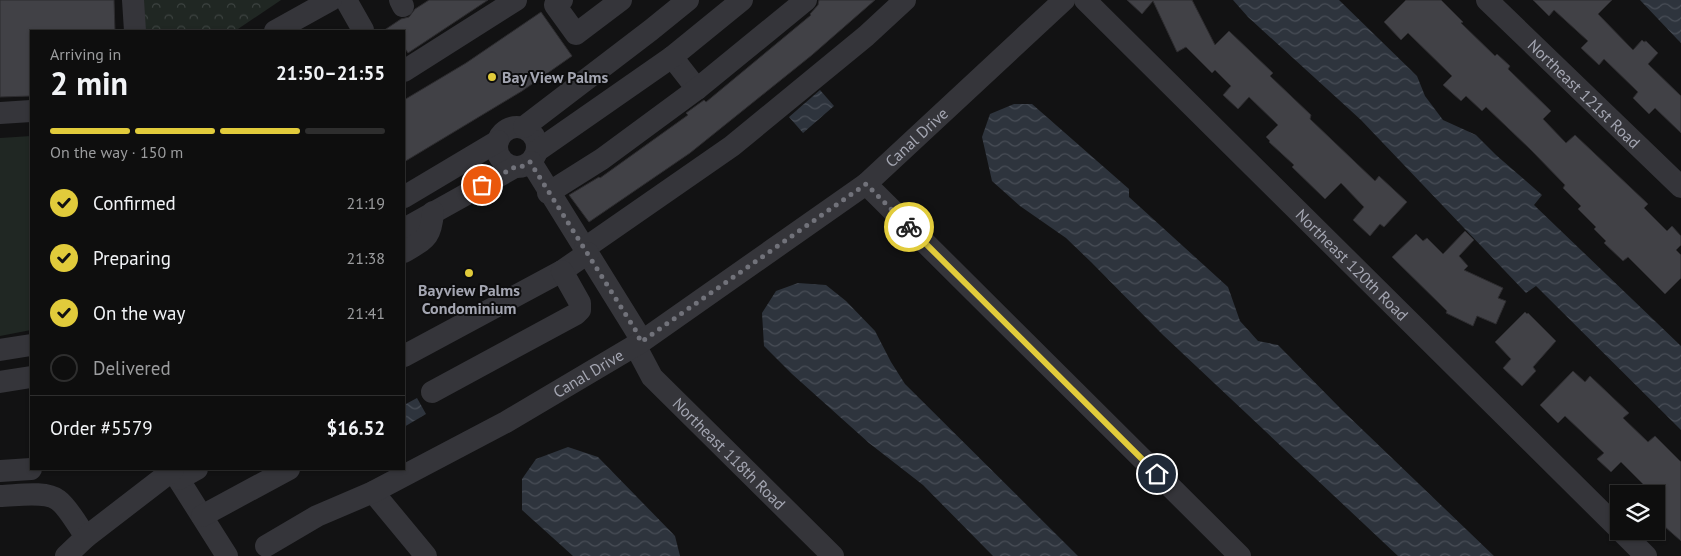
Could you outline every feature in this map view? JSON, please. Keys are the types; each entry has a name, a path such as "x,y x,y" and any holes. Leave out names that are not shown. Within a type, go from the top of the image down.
{"street":[{"path":"133,0 135,30"},
{"path":"279,30 306,24 331,0"},
{"path":"346,0 363,30"},
{"path":"405,70 516,0"},
{"path":"562,0 555,5 576,34 621,0"},
{"path":"524,128 688,0"},
{"path":"405,228 527,160 672,57 742,0"},
{"path":"548,193 602,159 697,89 806,0"},
{"path":"405,355 562,271 732,146 866,36 905,0"},
{"name":"Canal Drive","path":"266,546 317,516 373,492 506,422 638,344 866,184 1064,0"},
{"name":"Northeast 120th Road","path":"1085,0 1610,520"},
{"name":"Northeast 121st Road","path":"1487,0 1681,187"},
{"path":"672,57 697,89"},
{"path":"0,113 30,111"},
{"path":"405,196 498,140 505,130 517,126 529,130 536,139 527,160"},
{"path":"498,140 498,152 504,162 527,160"},
{"name":"Northeast 118th Road","path":"527,160 587,251 636,331 638,344 652,377 833,556"},
{"path":"866,184 1240,556"},
{"path":"405,251 426,238 432,228 433,212"},
{"path":"432,392 576,314 580,310 580,303 562,271"},
{"path":"0,350 30,345"},
{"path":"0,382 30,377"},
{"path":"0,471 30,469"},
{"path":"202,516 286,470"},
{"path":"66,556 86,536 180,472 202,516 227,556"},
{"path":"373,492 426,556"},
{"path":"0,496 40,495 57,499 86,536"},
{"name":"Northeast 120th Road","path":"1630,540 1646,556"}],"green space":[{"path":"141,0 281,0 236,30 142,30"},
{"path":"30,136 30,330 0,336 0,138"}],"water":[{"path":"1233,0 1339,0 1417,76 1425,96 1443,120 1476,135 1542,195 1534,205 1681,346 1681,430 1536,286 1526,293 1361,120 1248,17"},
{"path":"1640,0 1681,0 1681,43 1677,39"},
{"path":"820,90 834,106 803,133 789,117"},
{"path":"1014,104 1032,104 1129,189 1129,197 1228,287 1240,321 1258,341 1278,345 1342,410 1494,556 1398,556 1163,335 1066,238 1020,206 992,181 982,137 990,114"},
{"path":"798,283 826,285 846,301 875,331 905,384 1078,556 993,556 923,485 869,443 792,374 764,346 762,313 776,291"},
{"path":"417,398 426,414 405,426 405,404"},
{"path":"568,447 598,457 675,536 680,556 573,556 522,510 522,479 536,459"}],"building":[{"path":"0,0 114,0 115,30 30,30 30,96 0,97"},
{"path":"429,0 488,0 408,53 405,48 405,30 384,30 401,19 409,17 415,9"},
{"path":"819,0 875,0 812,55 690,153 589,222 569,195 600,178 688,115 686,113 704,100 706,102 811,15"},
{"path":"1127,0 1192,0 1215,45 1229,31 1273,73 1270,76 1311,115 1310,119 1375,181 1379,176 1407,202 1384,227 1380,224 1370,236 1353,220 1364,207 1341,183 1325,199 1292,167 1294,165 1269,142 1266,137 1278,125 1249,97 1238,109 1223,95 1231,86 1215,70 1212,73 1186,47 1177,52 1153,1 1142,14"},
{"path":"1406,0 1441,0 1463,22 1461,23 1495,56 1497,54 1510,66 1508,69 1551,111 1543,119 1566,143 1575,135 1648,204 1644,208 1667,231 1672,226 1681,236 1681,245 1676,250 1681,255 1681,278 1665,294 1628,257 1623,261 1604,243 1606,241 1594,229 1596,227 1578,209 1581,206 1563,188 1565,185 1531,150 1486,107 1482,111 1466,96 1461,101 1443,85 1452,76 1408,33 1401,40 1384,22"},
{"path":"1533,0 1612,0 1598,14 1633,50 1642,40 1646,41 1658,53 1648,64 1681,96 1681,133 1655,108 1649,114 1633,98 1638,92 1604,59 1599,65 1581,48 1588,41 1554,10 1549,16"},
{"name":"Bay View Palms","path":"541,12 572,56 522,91 405,161 405,99 466,63"},
{"path":"1465,231 1474,240 1459,256 1468,266 1464,270 1503,288 1498,298 1506,301 1496,324 1477,316 1473,326 1446,313 1447,311 1392,257 1416,234 1423,241 1427,238 1443,254"},
{"path":"1525,312 1556,341 1533,367 1536,371 1522,386 1503,368 1511,359 1495,342"},
{"path":"1573,371 1585,382 1590,376 1629,413 1623,418 1648,442 1655,436 1681,462 1681,541 1665,527 1665,485 1644,485 1621,462 1611,472 1597,459 1604,453 1565,416 1558,423 1540,405"}],"way so far":[{"path":"482,185 515,167 521,167 530,162 548,193 585,248 641,342 866,184 909,227"}],"place":[{"name":"Bay View Palms","path":"492,77"},
{"name":"Bayview Palms Condominium","path":"469,273"}],"route":[{"path":"909,227 1157,474"}]}
